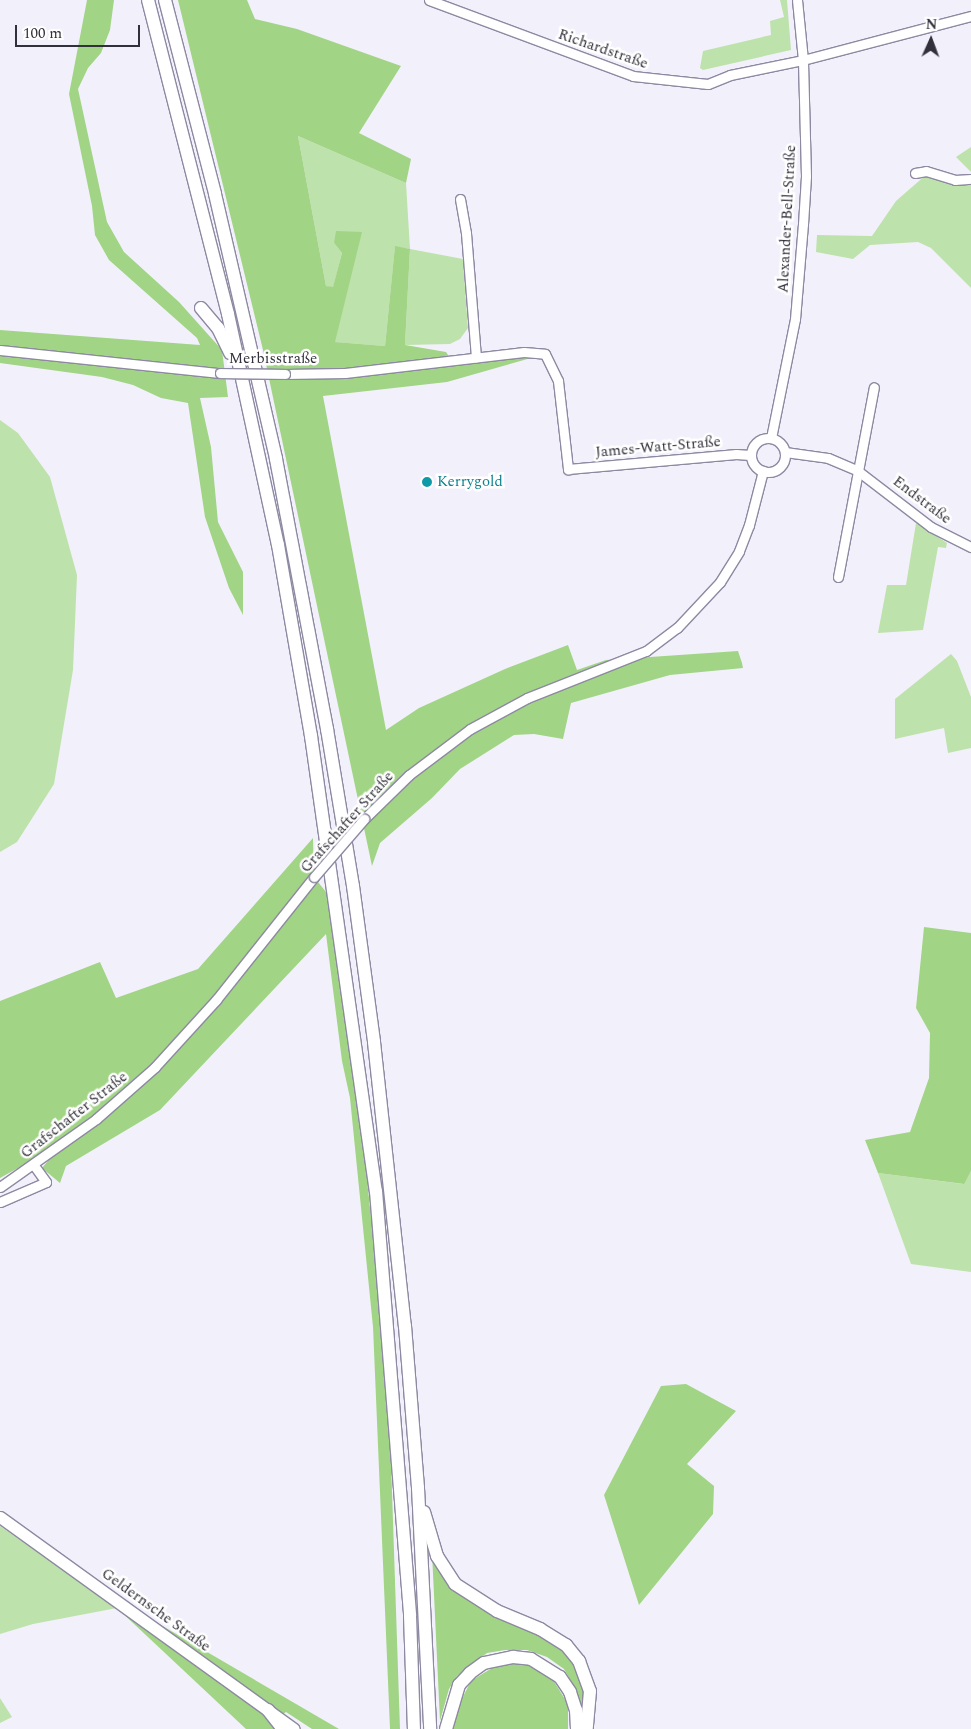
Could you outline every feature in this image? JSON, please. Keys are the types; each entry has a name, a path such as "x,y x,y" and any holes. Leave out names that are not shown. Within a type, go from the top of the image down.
{"highway":[{"path":"148,0 197,183 278,545 311,736 376,1191 409,1597 414,1729"},
{"path":"165,0 246,324 276,459 327,729 375,1052 394,1216 418,1488 430,1729"},
{"path":"201,308 226,341 250,423"},
{"path":"418,1488 438,1556 455,1584 497,1611 540,1629 566,1645 579,1661 590,1691 587,1729"},
{"path":"446,1729 459,1685 470,1673 484,1663 513,1657 531,1659 560,1677 570,1692 576,1710 577,1729"},
{"path":"268,1710 284,1729"}],"main road":[{"name":"Geldernsche Straße","path":"0,1517 294,1729"}],"street":[{"name":"Richardstraße","path":"429,0 578,56 651,80 708,84 730,75 803,60 971,16"},
{"name":"Alexander-Bell-Straße","path":"771,438 795,319 806,176 803,60 797,0"},
{"path":"915,173 926,171 955,180 971,179"},
{"path":"460,199 467,243 476,358"},
{"name":"Merbisstraße","path":"0,350 220,373 285,374 345,373 524,352 545,354 558,381 568,469"},
{"path":"838,577 874,387"},
{"path":"771,438 780,443 785,452 782,465 770,472 763,472 754,466 750,455 757,442 771,438"},
{"name":"Endstraße","path":"785,452 828,458 858,471 931,527 971,548"},
{"name":"James-Watt-Straße","path":"568,469 736,454 750,455"},
{"name":"Grafschafter Straße","path":"0,1187 102,1114 175,1046 364,819 409,775 442,748 496,714 559,685 646,651 699,608 720,582 739,550 749,525 763,472"},
{"path":"0,1202 46,1182 33,1164"}],"green space":[{"path":"87,0 114,0 110,30 101,53 88,68 78,89 107,222 124,252 179,302 222,350 228,397 200,398 211,447 218,522 243,572 243,615 229,588 205,517 188,403 161,398 133,385 102,377 0,363 0,330 200,345 197,338 109,260 95,235 92,206 69,94"},
{"path":"178,0 247,0 255,19 297,29 401,66 359,133 411,159 406,183 298,136 326,286 333,287 342,253 334,243 336,231 362,232 335,342 385,346 395,246 410,249 405,345 446,352 450,358 529,355 531,358 447,382 323,396 386,730 419,708 505,669 568,645 577,670 606,660 738,651 742,663 743,668 670,675 571,703 563,739 534,734 514,735 460,769 432,798 380,843 372,866 263,350"},
{"path":"780,0 787,0 791,50 703,70 700,68 703,51 771,35 770,21 784,17"},
{"path":"298,136 406,183 410,249 395,247 385,346 334,342 361,232 334,243 342,253 333,288 326,286"},
{"path":"971,147 971,172 956,157"},
{"path":"927,174 971,183 971,288 931,248 918,242 870,245 853,259 816,252 817,235 872,236 896,201"},
{"path":"410,249 463,259 468,328 460,339 450,344 405,345"},
{"path":"0,420 18,433 50,477 77,575 73,670 54,784 17,842 0,852"},
{"path":"916,523 947,543 946,548 938,547 923,630 878,633 887,585 906,585"},
{"path":"951,654 957,661 971,697 971,748 948,753 944,728 895,739 895,699"},
{"path":"313,838 314,877 334,902 359,1053 368,1189 388,1373 400,1729 390,1729 373,1327 350,1098 342,1061 326,934 160,1110 66,1166 60,1183 42,1168 63,1143 0,1178 0,1001 100,962 116,998 198,969"},
{"path":"924,927 971,933 971,1171 964,1184 878,1173 865,1140 910,1132 929,1078 930,1033 916,1008"},
{"path":"971,1171 971,1272 911,1264 878,1173 963,1184"},
{"path":"686,1384 736,1411 687,1464 714,1486 713,1514 639,1605 604,1495 661,1386"},
{"path":"0,1526 117,1608 33,1624 0,1634"},
{"path":"432,1553 436,1565 563,1649 579,1669 585,1691 584,1723 575,1688 564,1669 547,1657 527,1650 505,1650 487,1653 457,1676 449,1689 440,1721"},
{"path":"46,1558 339,1729 312,1729 286,1712 270,1724 275,1729 246,1729 117,1608"},
{"path":"500,1663 524,1664 550,1675 568,1704 568,1729 452,1729 453,1716 471,1681"},
{"path":"0,1698 12,1717 0,1723"}],"place":[{"name":"Kerrygold","path":"427,482"}]}
